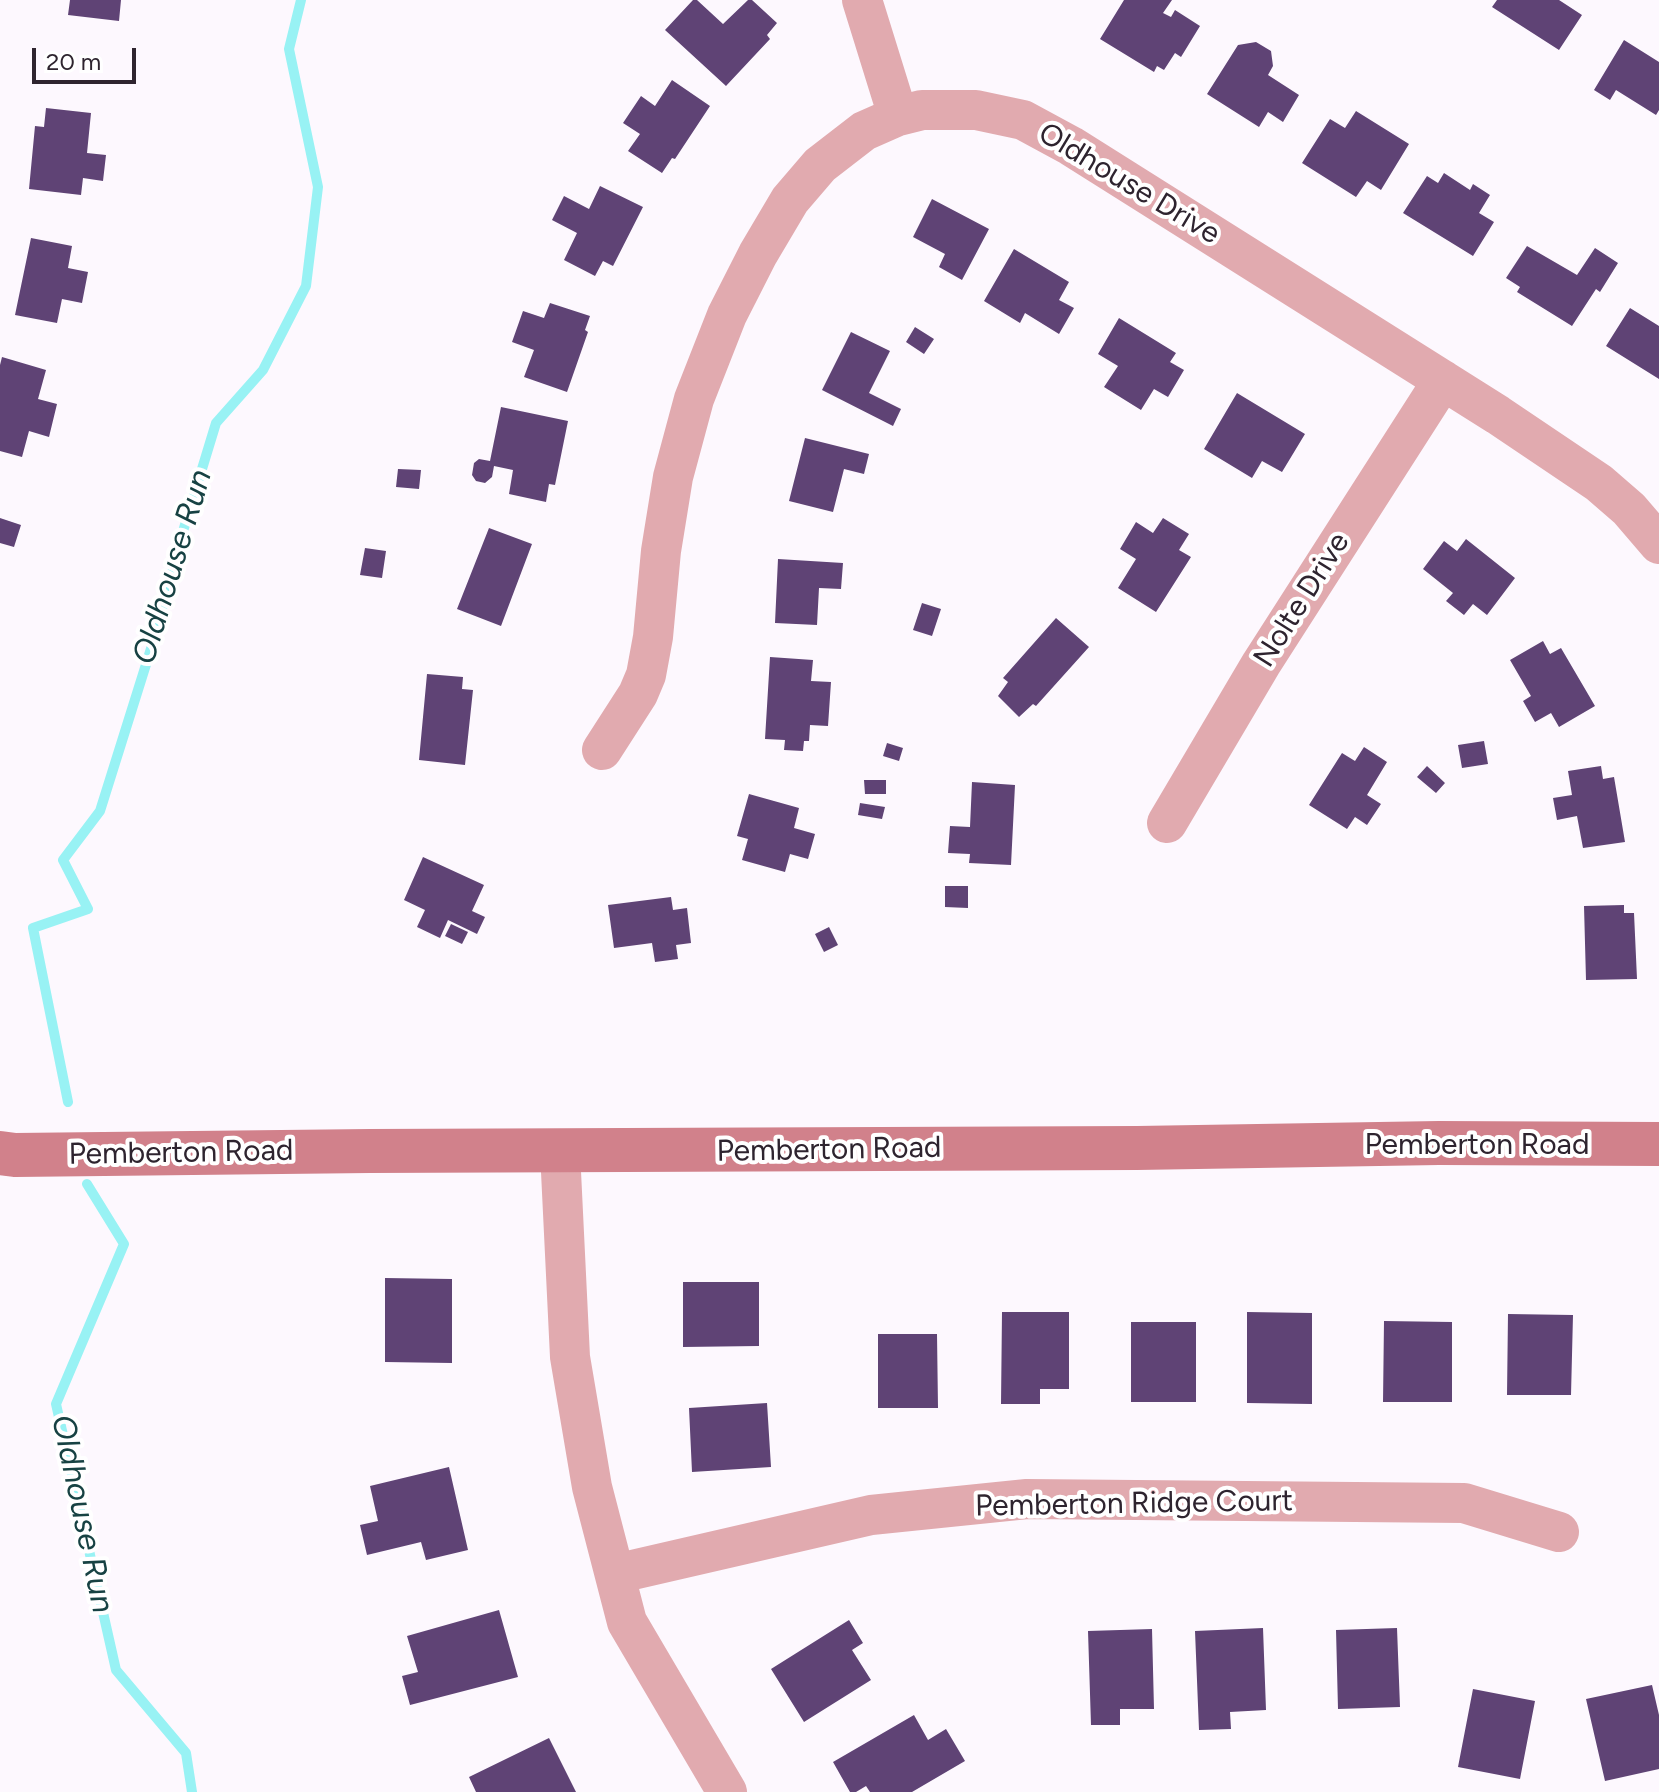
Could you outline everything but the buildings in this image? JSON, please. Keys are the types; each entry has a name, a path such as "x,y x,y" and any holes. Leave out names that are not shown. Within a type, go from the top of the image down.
{"street":[{"path":"862,0 898,116"},
{"name":"Oldhouse Drive","path":"602,750 638,694 646,675 673,477 694,399 727,315 790,200 810,176 864,131 898,116 943,108 976,110 1023,120 1071,146 1443,380 1599,483 1655,532"},
{"name":"Nolte Drive","path":"1167,823 1261,664 1443,380"},
{"name":"Pemberton Road","path":"0,1153 1659,1144"},
{"path":"560,1151 570,1357 592,1487 627,1622 727,1792"},
{"name":"Pemberton Ridge Court","path":"615,1574 871,1515 1027,1499 1464,1503 1559,1532"}],"waterway":[{"name":"Oldhouse Run","path":"68,1102 33,928 88,909 63,860 100,811 154,639 216,423 263,370 306,286 318,187 289,49 301,0"},
{"name":"Oldhouse Run","path":"87,1184 124,1244 56,1404 116,1670 186,1753 192,1792"}]}
